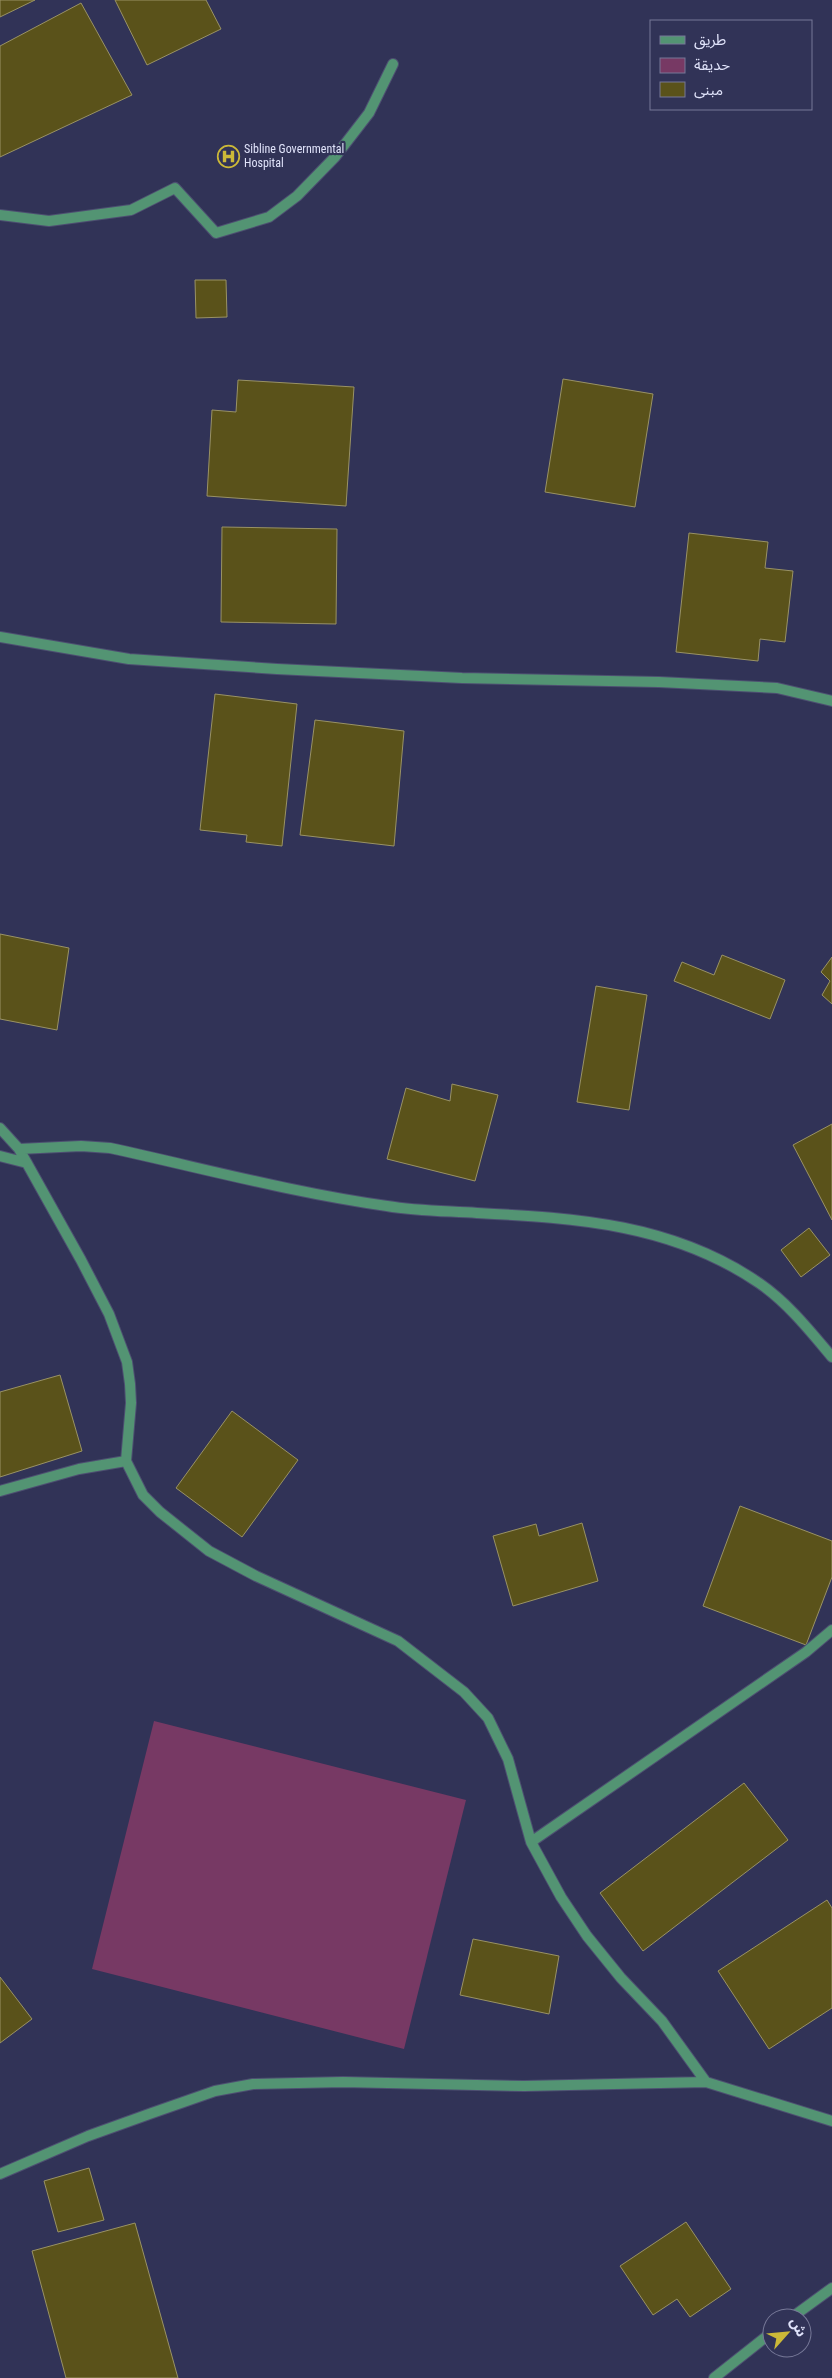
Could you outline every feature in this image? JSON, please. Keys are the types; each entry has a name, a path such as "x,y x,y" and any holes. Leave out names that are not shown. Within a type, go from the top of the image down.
{"street":[{"path":"0,215 48,222 131,210 175,188 216,233 269,217 297,196 335,157 369,113 392,64"},
{"path":"0,637 129,659 277,669 462,678 659,682 777,688 832,700"},
{"path":"0,1128 19,1149 27,1162 109,1314 127,1362 131,1403 126,1461 143,1495 160,1512 209,1551 256,1576 398,1641 464,1692 488,1718 508,1759 531,1842 562,1897 587,1936 621,1978 662,2021 706,2082"},
{"path":"19,1149 81,1146 110,1148 328,1198 390,1207 538,1216 630,1228 682,1242 718,1259 760,1283 796,1315 832,1357"},
{"path":"0,1156 27,1162"},
{"path":"0,1491 79,1469 126,1461"},
{"path":"531,1842 806,1652 832,1630"},
{"path":"0,2174 88,2136 152,2113 215,2091 253,2084 343,2082 524,2086 706,2082 832,2120"},
{"path":"805,2308 832,2288"},
{"path":"714,2378 762,2340"}],"green space":[{"path":"154,1721 466,1800 404,2049 92,1969"}],"building":[{"path":"0,0 35,0 0,17"},
{"path":"115,0 206,0 221,29 147,65"},
{"path":"81,3 132,95 0,157 0,46"},
{"path":"195,280 226,280 227,317 196,318"},
{"path":"563,379 653,394 635,507 545,492"},
{"path":"238,380 354,387 346,506 207,496 212,410 236,412"},
{"path":"222,527 337,529 336,624 221,622"},
{"path":"689,533 768,542 765,568 793,571 785,642 760,639 758,661 676,652"},
{"path":"215,694 297,704 282,846 246,842 247,835 200,830"},
{"path":"315,720 404,731 394,846 300,835"},
{"path":"0,934 69,948 57,1030 0,1019"},
{"path":"722,955 785,980 770,1019 674,981 682,962 714,975"},
{"path":"832,957 832,1004 822,995 830,981 821,972"},
{"path":"596,986 647,995 629,1110 577,1102"},
{"path":"452,1084 498,1095 475,1181 387,1159 406,1088 450,1101"},
{"path":"832,1124 832,1220 793,1145"},
{"path":"809,1228 830,1255 801,1277 781,1250"},
{"path":"60,1375 82,1451 0,1477 0,1392"},
{"path":"232,1411 298,1460 242,1537 176,1488"},
{"path":"740,1506 832,1541 832,1577 806,1645 703,1606"},
{"path":"582,1523 598,1581 513,1606 493,1536 536,1524 539,1536"},
{"path":"744,1783 788,1840 643,1951 600,1893"},
{"path":"827,1900 832,1908 832,2008 769,2049 718,1971"},
{"path":"473,1939 559,1956 549,2014 460,1995"},
{"path":"0,1977 32,2019 0,2043"},
{"path":"89,2168 104,2220 58,2232 44,2181"},
{"path":"686,2222 731,2289 690,2317 677,2299 653,2315 620,2266"},
{"path":"135,2223 178,2378 66,2378 32,2251"}],"place":[{"name":"Sibline Governmental Hospital","path":"228,156"}]}
